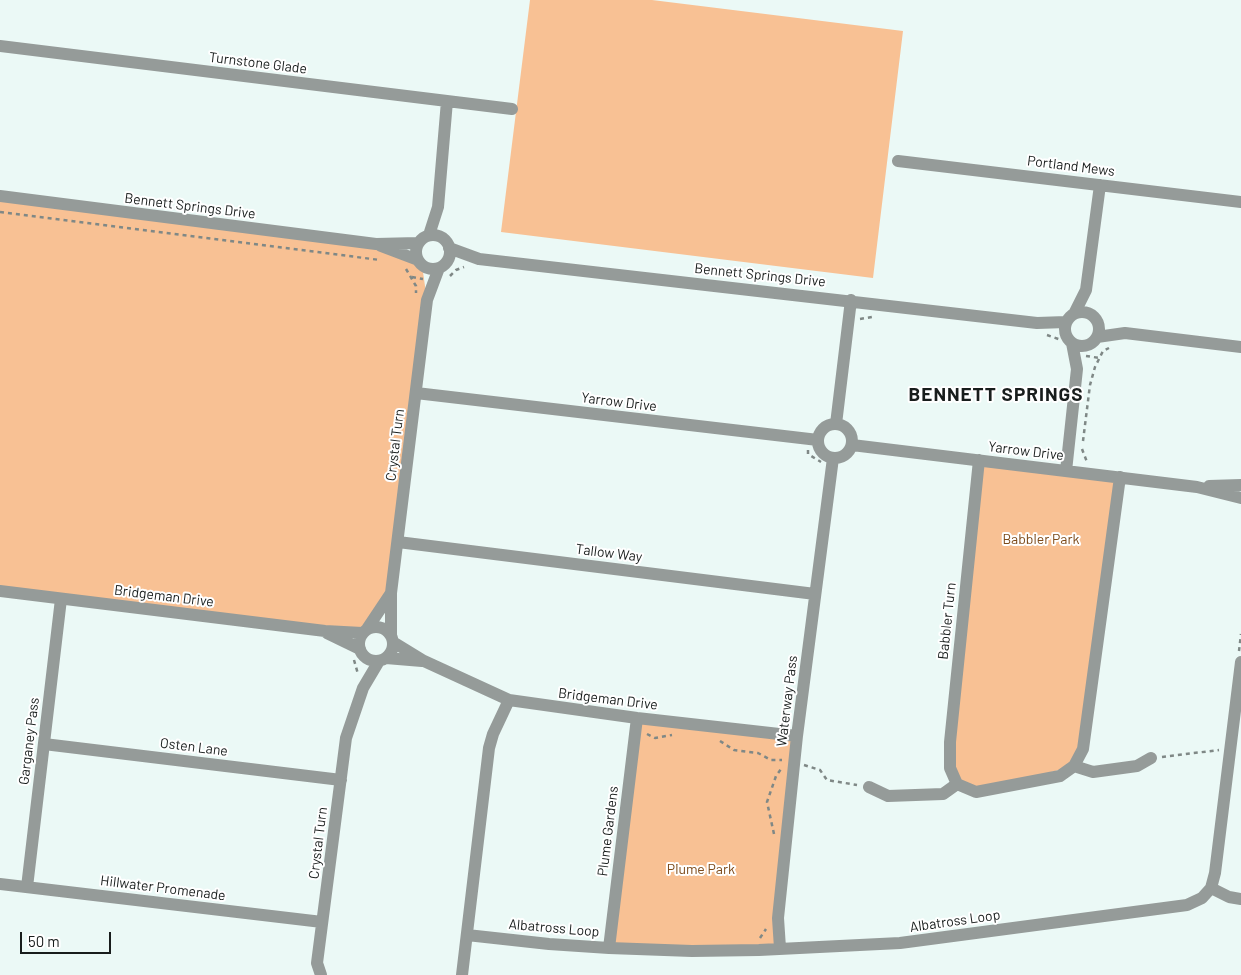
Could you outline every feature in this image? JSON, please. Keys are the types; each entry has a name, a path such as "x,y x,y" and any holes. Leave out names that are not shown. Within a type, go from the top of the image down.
{"street":[{"name":"Turnstone Glade","path":"0,46 512,109"},
{"path":"440,240 418,243 416,249 420,263 433,268 441,266 450,254 440,240 438,207 447,101"},
{"name":"Portland Mews","path":"898,161 1241,202"},
{"path":"1066,471 1077,369 1069,328 1086,290 1100,185"},
{"name":"Bennett Springs Drive","path":"0,196 376,244 418,243"},
{"name":"Bennett Springs Drive","path":"440,240 476,262"},
{"name":"Bennett Springs Drive","path":"376,244 420,263"},
{"name":"Bennett Springs Drive","path":"441,266 476,262 851,300 1069,328"},
{"name":"Crystal Turn","path":"392,638 391,593 416,393 421,300 420,263"},
{"name":"Crystal Turn","path":"421,300 441,266"},
{"path":"1077,369 1099,331 1086,290"},
{"path":"836,424 851,300"},
{"path":"1069,328 1080,312 1125,333 1241,347"},
{"path":"1069,328 1077,345 1125,333"},
{"name":"Yarrow Drive","path":"416,393 818,440"},
{"path":"831,424 836,424 847,428 852,439 852,445 845,455 833,458 822,452 818,440 822,430 831,424"},
{"name":"Yarrow Drive","path":"852,445 1197,487"},
{"name":"Waterway Pass","path":"780,948 778,918 791,761 816,594 833,458"},
{"name":"Babbler Turn","path":"957,784 950,768 950,742 978,460"},
{"path":"869,787 888,796 943,794 957,784 976,792 1060,776 1074,766 1083,749 1120,477"},
{"path":"1197,487 1241,485"},
{"path":"1197,487 1241,498"},
{"name":"Tallow Way","path":"398,542 816,594"},
{"name":"Bridgeman Drive","path":"0,591 325,631 365,631"},
{"path":"373,657 359,644 365,631 391,593"},
{"name":"Garganey Pass","path":"27,887 61,598"},
{"path":"365,631 378,626 424,661"},
{"path":"325,631 373,657 424,661"},
{"path":"373,657 392,651 392,638"},
{"name":"Crystal Turn","path":"320,975 317,963 346,738 373,657"},
{"path":"1240,658 1215,873 1210,888 1229,897 1241,898"},
{"name":"Bridgeman Drive","path":"424,661 509,700 637,718 796,736"},
{"path":"462,975 489,748 492,734 509,700"},
{"name":"Plume Gardens","path":"609,948 637,718"},
{"name":"Osten Lane","path":"44,744 341,780"},
{"path":"1074,766 1093,772 1136,766 1150,758"},
{"name":"Hillwater Promenade","path":"0,884 322,922"},
{"name":"Albatross Loop","path":"467,935 549,944 692,951 900,943 1186,905 1202,898 1210,888"}],"path":[{"path":"0,212 381,260"},
{"path":"446,282 456,270 476,262"},
{"path":"404,267 416,286 421,300"},
{"path":"1096,474 1097,468 1084,458 1082,450 1090,385 1100,358"},
{"path":"1240,658 1241,634"},
{"path":"647,734 654,738 671,735 681,736"},
{"path":"710,739 720,741 734,750 758,753 771,760 791,761 820,770 827,780 869,787"},
{"path":"1150,758 1228,749"}],"green space":[{"path":"530,0 652,0 903,31 873,278 501,232"},
{"path":"0,196 376,244 418,260 422,265 427,300 391,593 365,631 0,591"},
{"name":"Babbler Park","path":"979,460 1120,477 1083,749 1074,766 976,792 957,784 950,742"},
{"name":"Plume Park","path":"637,718 797,736 780,948 609,948"}],"district":[{"name":"BENNETT SPRINGS","path":"996,395"}]}
